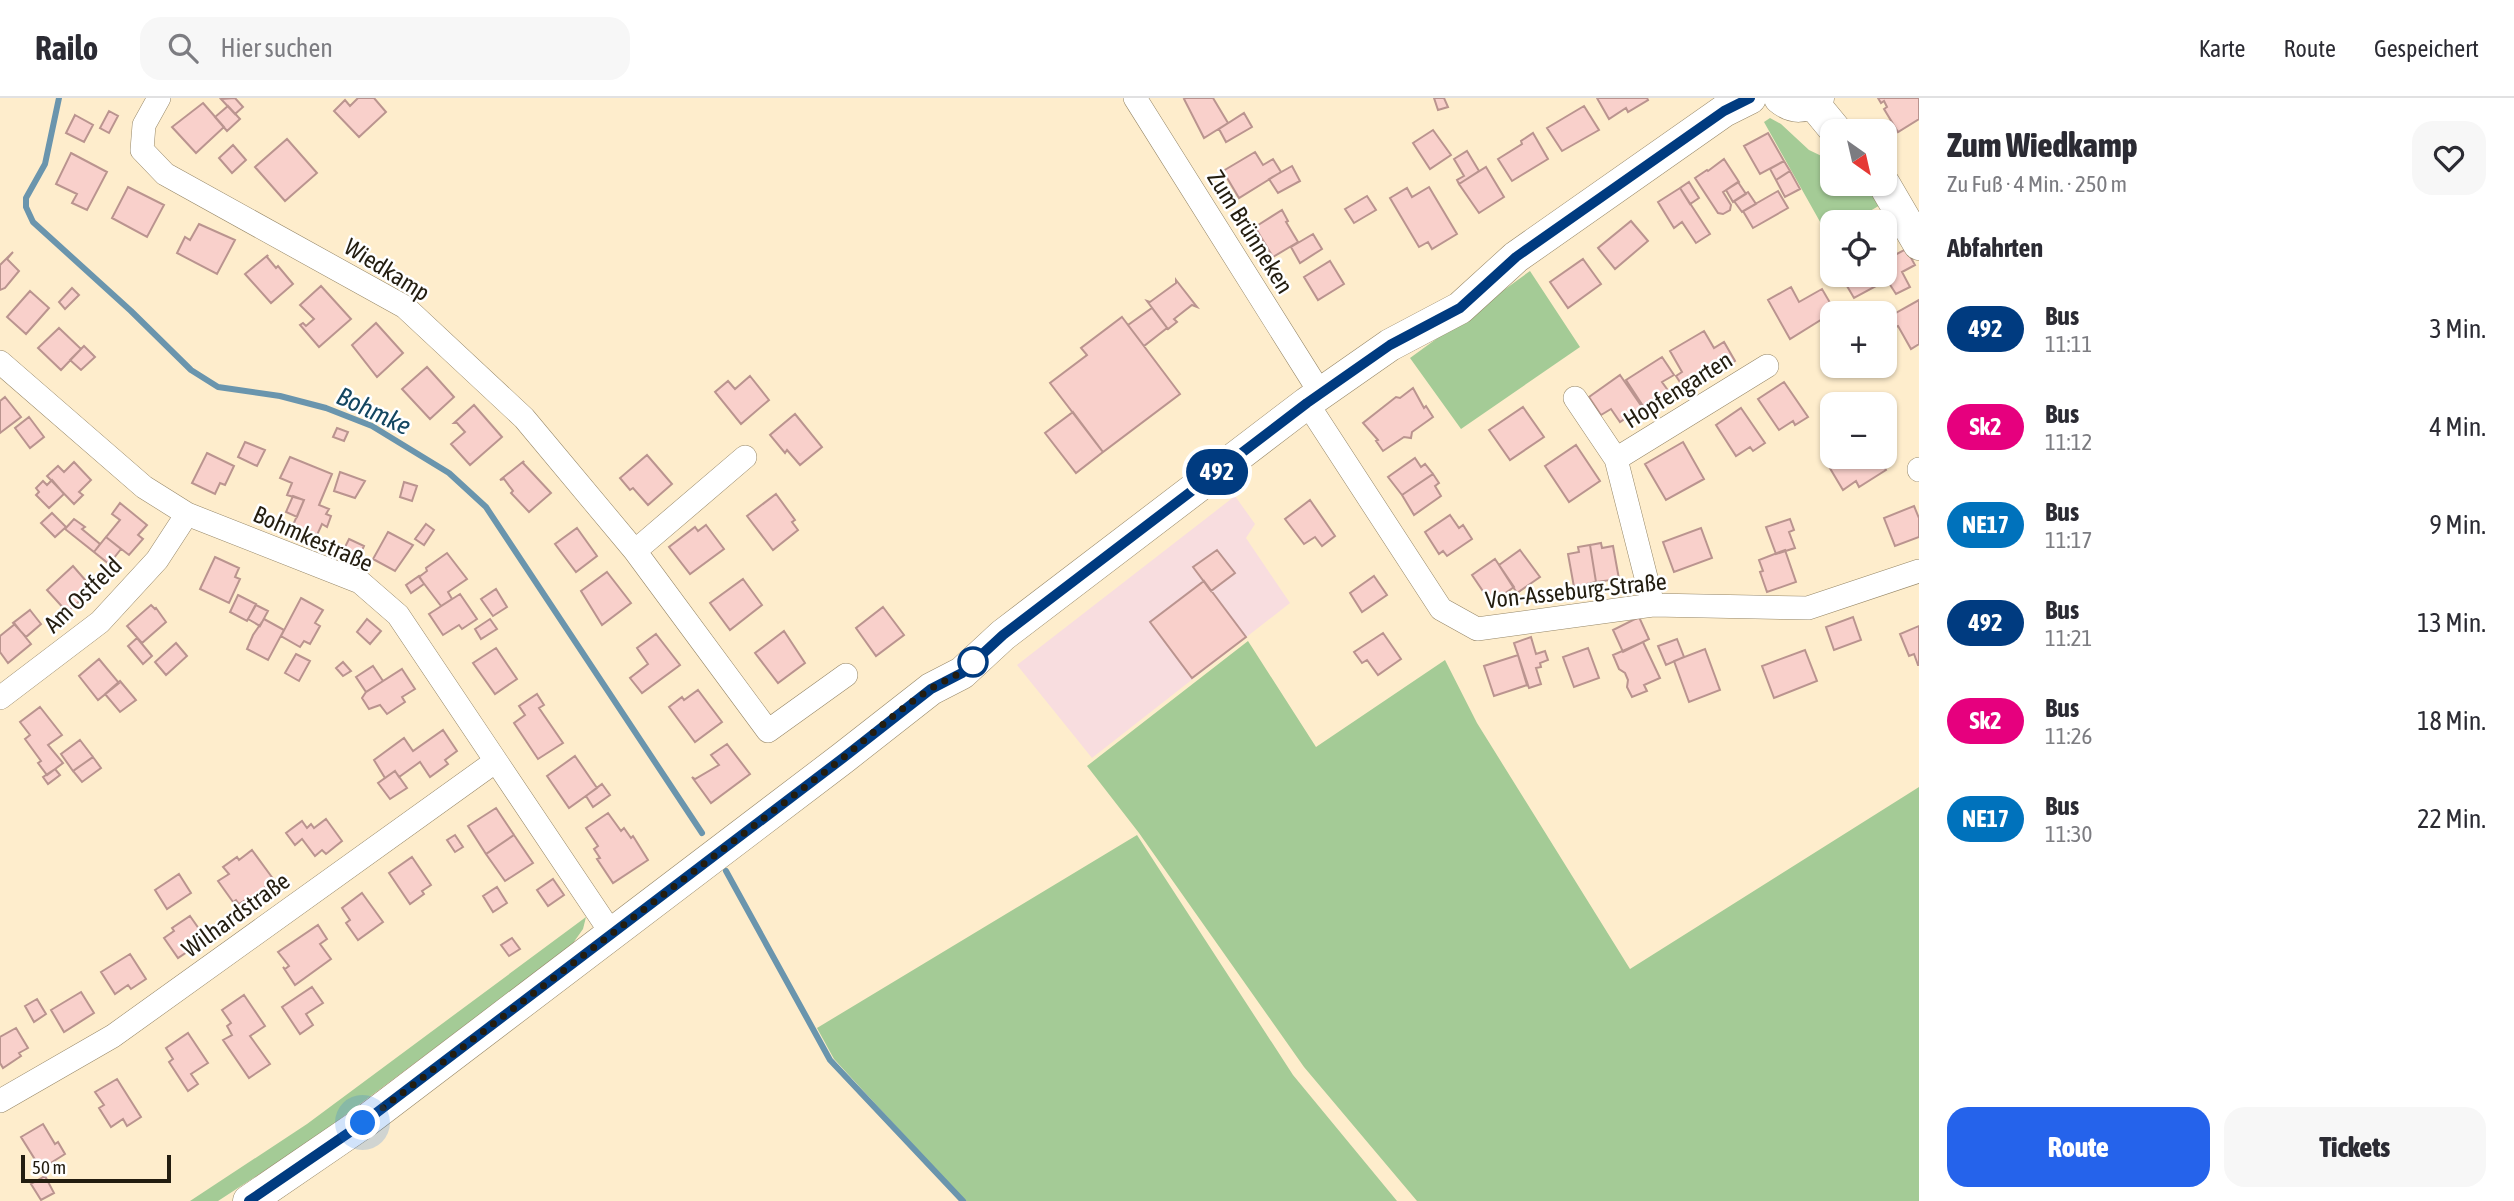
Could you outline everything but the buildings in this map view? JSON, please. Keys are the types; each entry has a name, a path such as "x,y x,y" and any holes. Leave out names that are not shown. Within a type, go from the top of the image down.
{"main road":[{"path":"249,1201 363,1123 921,696 962,673 1003,635 1314,399 1390,345 1460,308 1516,257 1724,111 1750,98"},
{"path":"1780,98 1791,105 1806,106 1815,100 1828,119"},
{"path":"1892,196 1919,244"}],"street":[{"name":"Wiedkamp","path":"159,98 144,125 142,150 165,174 405,307 524,418 635,551 768,732 846,675"},
{"name":"Zum Brünneken","path":"1135,98 1314,399"},
{"name":"Bohmkestraße","path":"0,362 144,487 187,514 360,582 398,615 612,934"},
{"name":"Hopfengarten","path":"1616,459 1767,366"},
{"name":"Hopfengarten","path":"1576,398 1616,459 1653,605"},
{"name":"Von-Asseburg-Straße","path":"1314,399 1441,609 1477,629 1653,605 1808,608 1919,571"},
{"path":"635,551 745,457"},
{"name":"Am Ostfeld","path":"0,698 100,622 157,560 187,514"},
{"name":"Wilhardstraße","path":"0,1101 113,1036 496,761"}],"shaded area":[{"path":"1235,496 1255,524 1246,538 1290,603 1092,758 1017,665"}],"green space":[{"path":"1770,118 1781,124 1809,150 1820,155 1820,196 1875,196 1882,204 1872,210 1820,210 1820,222 1764,122"},
{"path":"1530,271 1580,347 1461,429 1410,358"},
{"path":"1248,641 1316,747 1445,660 1477,723 1630,969 1919,787 1919,1201 1417,1201 1304,1067 1139,833 1087,766"},
{"path":"1137,835 1293,1075 1397,1201 965,1201 834,1059 817,1028"},
{"path":"586,917 583,929 571,946 316,1137 218,1201 190,1201 307,1124"}],"waterway":[{"name":"Bohmke","path":"59,98 45,164 26,198 26,207 33,222 191,370 218,387 280,396 326,408 372,426 449,473 486,507 702,833"},
{"path":"726,871 830,1060 963,1201"}],"bus line":[{"name":"492","path":"249,1201 363,1123 843,758 900,711 931,689 962,673 1003,635 1307,403 1390,345 1460,308 1516,257 1724,111 1750,98"}],"route":[{"path":"363,1123 843,758 900,711 931,689 962,673 973,662"}]}
